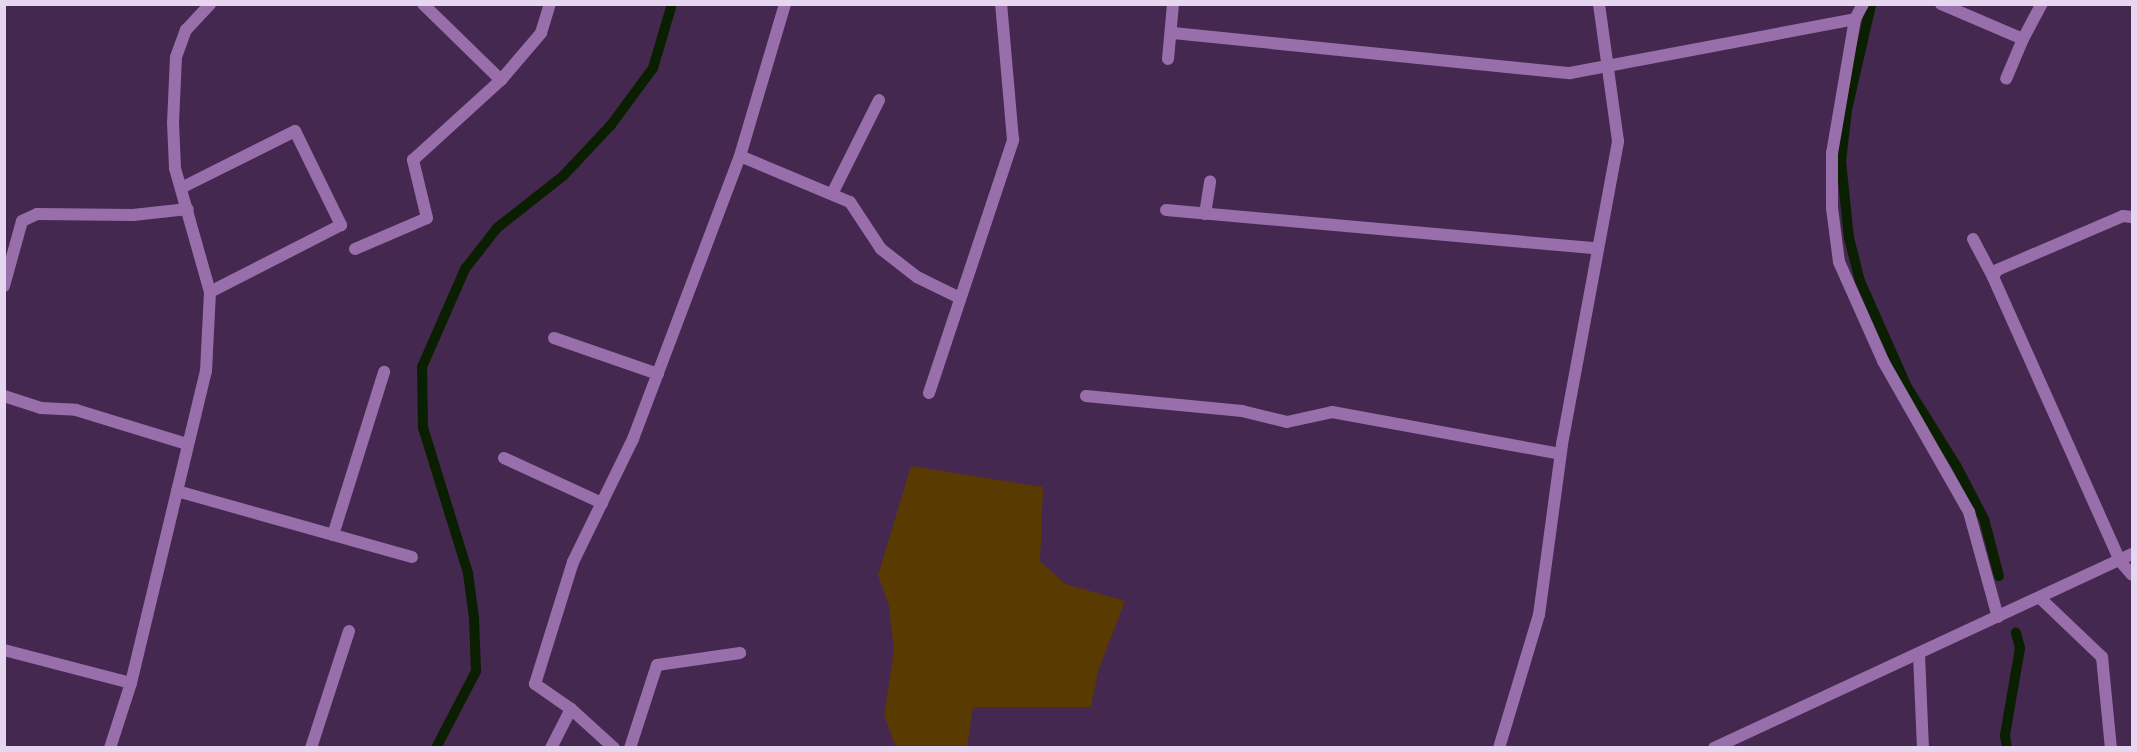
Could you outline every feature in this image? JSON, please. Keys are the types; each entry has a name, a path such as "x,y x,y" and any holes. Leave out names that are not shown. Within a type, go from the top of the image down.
{"street":[{"path":"110,747 131,683 206,371 210,292 176,168 173,123 176,57 186,30 210,4"},
{"path":"423,4 501,80"},
{"path":"355,249 427,218 413,160 473,110 501,80 541,33 550,4"},
{"path":"614,747 571,709 535,684 573,562 633,439 740,156 785,4"},
{"path":"928,393 1013,140 1001,4"},
{"path":"1168,59 1173,33 1173,4"},
{"path":"1499,747 1539,615 1560,454 1595,248 1618,141 1605,64 1599,4"},
{"path":"1863,4 1855,19 1832,153 1832,208 1839,262 1883,361 1969,512 1998,617"},
{"path":"1941,4 2023,39"},
{"path":"2006,79 2023,39 2043,4"},
{"path":"1173,33 1570,73 1605,64 1855,19"},
{"path":"832,194 879,100"},
{"path":"183,187 295,131 341,225 210,292"},
{"path":"740,156 850,202 881,249 917,277 960,298"},
{"path":"1205,214 1210,181"},
{"path":"4,286 22,221 38,214 133,215 189,209"},
{"path":"1166,210 1595,248"},
{"path":"1993,278 1997,270 2123,216 2133,218"},
{"path":"1972,240 1993,278 2120,561 2133,575"},
{"path":"554,338 658,374"},
{"path":"333,535 384,372"},
{"path":"4,396 41,408 76,410 187,444"},
{"path":"1086,396 1242,411 1287,422 1332,412 1560,454"},
{"path":"504,458 602,503"},
{"path":"177,491 412,558"},
{"path":"1714,747 2133,554"},
{"path":"2040,598 2102,657 2111,747"},
{"path":"311,747 349,631"},
{"path":"4,650 131,683"},
{"path":"630,747 657,665 740,653"},
{"path":"1919,654 1923,747"},
{"path":"551,747 571,709"}],"shaded area":[{"path":"911,466 1043,487 1040,561 1065,584 1125,601 1098,671 1091,707 973,707 967,747 896,747 884,715 894,651 889,606 878,575"}],"waterway":[{"path":"436,748 476,671 474,618 468,573 423,428 422,367 465,269 497,228 564,175 611,125 653,68 672,4"},
{"path":"1871,5 1847,110 1841,161 1849,238 1860,281 1907,387 1957,467 1984,519 1999,576"},
{"path":"2007,748 2005,735 2020,648 2016,633"}]}
